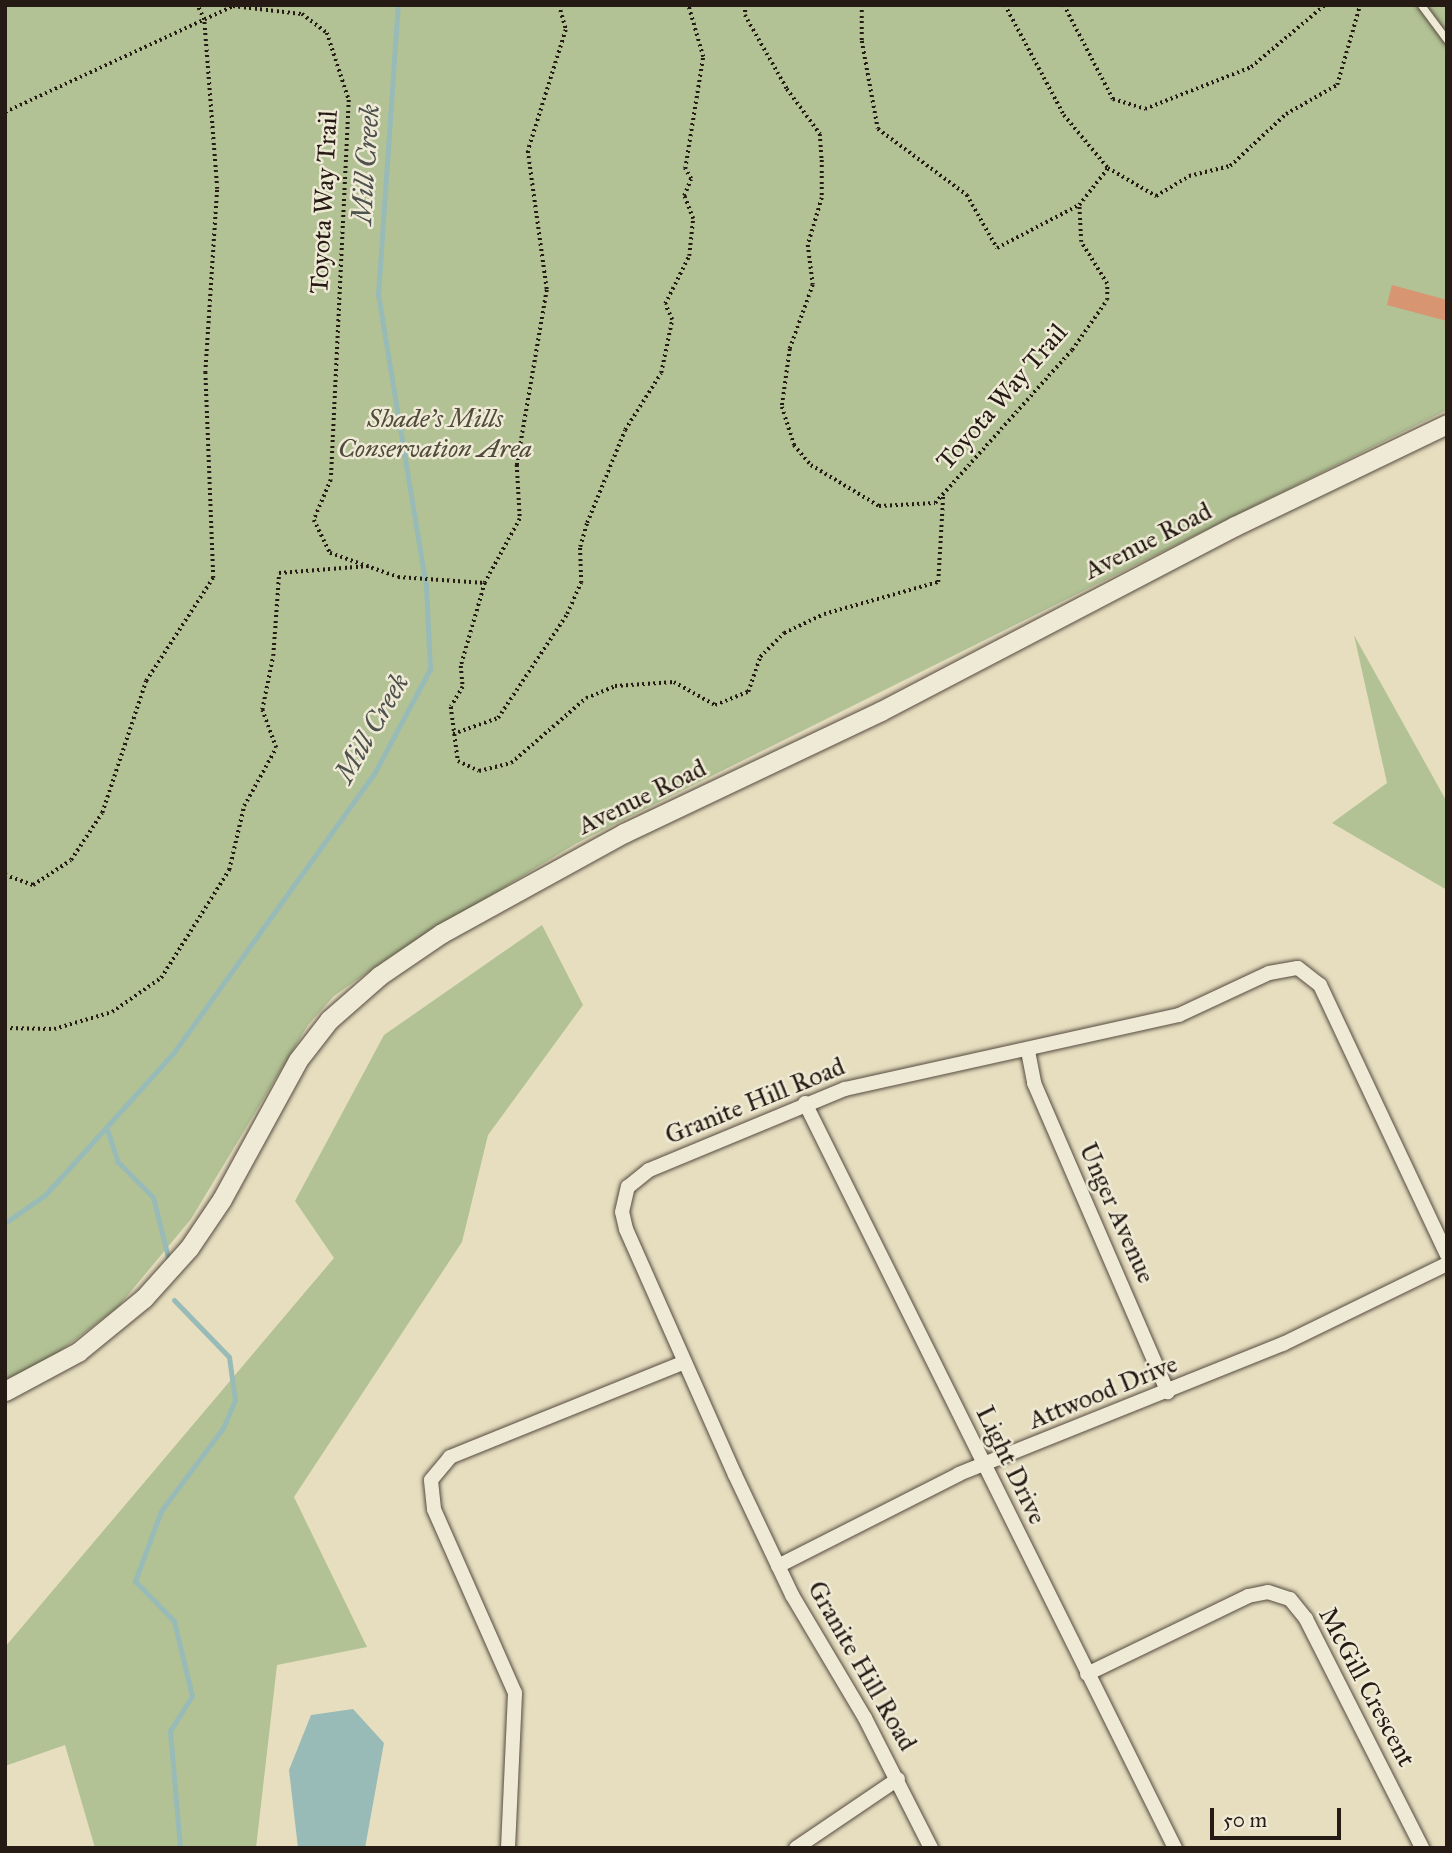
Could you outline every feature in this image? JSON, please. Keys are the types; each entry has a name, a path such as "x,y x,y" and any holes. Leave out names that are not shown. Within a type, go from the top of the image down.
{"street":[{"name":"Avenue Road","path":"5,1391 78,1352 144,1298 188,1248 222,1199 292,1070 329,1020 431,940 624,834 881,711 1235,526 1447,424"},
{"name":"Granite Hill Road","path":"931,1848 898,1779 778,1566 626,1230 622,1212 628,1187 649,1170 805,1103 889,1078 1028,1051 1179,1016 1283,968 1310,974 1447,1255"},
{"name":"Unger Avenue","path":"1028,1051 1034,1083 1168,1392"},
{"name":"Light Drive","path":"805,1103 1175,1848"},
{"name":"Attwood Drive","path":"778,1566 959,1474 1168,1392 1447,1264"},
{"path":"508,1848 515,1693 434,1509 431,1480 450,1457 685,1362"},
{"name":"McGill Crescent","path":"1087,1674 1248,1596 1268,1592 1290,1599 1306,1619 1422,1848"},
{"path":"796,1848 898,1779"}],"lane":[{"path":"1421,5 1446,39"}],"path":[{"path":"5,875 33,885 71,860 102,813 146,681 213,578 205,373 217,188 204,20 197,5"},
{"name":"Toyota Way Trail","path":"559,5 566,30 528,150 547,290 517,466 520,519 485,583 461,666 463,687 451,708 458,761 479,772 511,763 586,698 615,686 674,682 715,705 748,692 760,657 784,633 824,614 938,582 943,495 1072,350 1107,300 1107,284 1081,243 1079,205"},
{"path":"453,734 466,725 498,718 567,614 581,583 580,547 587,523 625,430 661,373 671,320 666,304 689,256 694,219 684,196 691,179 685,169 703,57 688,5"},
{"path":"746,5 745,15 787,89 820,134 822,198 808,246 813,285 790,349 782,407 794,446 811,465 879,506 935,503 943,495"},
{"path":"862,5 862,41 878,129 967,195 997,248 1079,205 1108,167"},
{"path":"1005,5 1064,115 1108,167 1156,196 1189,176 1230,166 1286,114 1337,85 1360,5"},
{"path":"1064,5 1113,99 1145,109 1251,66 1325,5"},
{"name":"Toyota Way Trail","path":"5,112 233,6 302,14 327,33 349,100 331,480 314,520 330,553 412,579 485,583"},
{"name":"Toyota Way Trail","path":"5,1028 54,1029 112,1012 161,978 229,870 244,806 276,748 262,710 273,656 279,572 372,565"}],"green space":[{"name":"Shade’s Mills Conservation Area","path":"5,5 1447,5 1447,410 577,843 394,954 334,996 308,1025 191,1219 117,1308 48,1360 5,1380"},
{"path":"1354,635 1447,802 1447,890 1332,823 1387,783"},
{"path":"542,925 583,1005 488,1135 462,1242 294,1497 367,1647 277,1665 256,1848 95,1848 65,1745 5,1766 5,1647 334,1258 295,1201 384,1035"}],"water":[{"path":"353,1709 384,1743 365,1848 298,1848 289,1770 311,1715"}],"building":[{"path":"1392,285 1447,300 1447,321 1387,305"}],"waterway":[{"name":"Mill Creek","path":"5,1223 45,1195 174,1052 375,772 430,669 426,587 378,295 398,5"},
{"path":"107,1129 118,1162 153,1197 168,1257"},
{"path":"174,1300 229,1357 235,1400 223,1428 161,1511 135,1581 174,1621 192,1696 170,1731 180,1848"}]}
